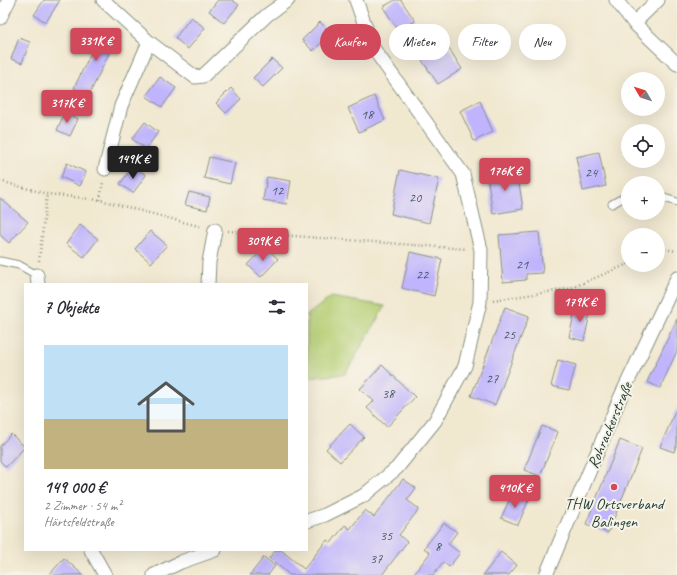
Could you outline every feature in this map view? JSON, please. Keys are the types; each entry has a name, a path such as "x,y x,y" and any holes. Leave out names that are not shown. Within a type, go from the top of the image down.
{"street":[{"path":"0,18 8,0"},
{"path":"103,0 149,42 195,77 203,76 267,15 288,0"},
{"path":"308,521 325,516 363,496 397,468 435,421 465,366 480,302 481,250 463,174 373,48 356,0"},
{"path":"616,0 634,23 677,64"},
{"path":"634,23 658,0"},
{"path":"105,169 121,106 149,42"},
{"path":"208,283 209,262 215,230"},
{"name":"Rohrackerstraße","path":"546,575 620,398 677,278"},
{"path":"92,551 105,575"},
{"path":"154,575 181,562 212,551"}],"lane":[{"path":"665,198 677,202"},
{"path":"612,204 621,199"},
{"path":"0,261 19,265 37,280"}],"path":[{"path":"100,200 105,169"},
{"path":"0,181 47,194 100,200 215,230 481,250"},
{"path":"37,280 47,194"},
{"path":"665,249 677,250"},
{"path":"480,302 569,289 621,267"}],"green space":[{"path":"331,297 385,306 345,374 308,378 308,314"}],"building":[{"path":"44,0 60,0 46,22 34,15"},
{"path":"218,0 232,0 239,5 224,23 209,11"},
{"path":"395,0 401,0 415,21 410,24 394,24 383,7"},
{"path":"191,17 205,28 188,49 175,38"},
{"path":"320,22 322,24 320,24 320,44 313,51 302,40"},
{"path":"102,30 117,37 89,95 74,88"},
{"path":"19,38 30,42 22,63 11,59"},
{"path":"450,50 462,69 438,84 422,60 450,60"},
{"path":"272,59 282,68 263,87 253,78"},
{"path":"160,77 176,88 162,107 146,96"},
{"path":"231,88 241,99 226,113 216,103"},
{"path":"374,96 385,120 359,132 348,108"},
{"path":"480,101 493,132 474,141 460,111"},
{"path":"65,112 78,119 70,136 57,130"},
{"path":"145,122 158,132 146,149 132,139"},
{"path":"599,152 606,186 583,191 576,157"},
{"path":"209,157 235,163 230,184 204,178"},
{"path":"67,163 86,172 80,186 61,177"},
{"path":"133,166 146,175 133,193 120,184"},
{"path":"400,170 439,179 429,223 391,214"},
{"path":"517,170 523,209 493,214 487,175"},
{"path":"267,177 291,181 287,204 263,200"},
{"path":"189,192 210,197 207,210 185,205"},
{"path":"0,198 28,222 9,243 0,235"},
{"path":"80,225 98,239 84,257 66,244"},
{"path":"150,231 167,245 151,263 135,249"},
{"path":"539,232 543,273 526,274 526,280 503,282 499,235"},
{"path":"265,247 278,259 261,277 248,265"},
{"path":"410,252 442,259 434,296 402,288"},
{"path":"576,306 591,309 584,341 569,337"},
{"path":"505,307 529,316 495,405 471,396"},
{"path":"677,319 677,351 660,388 647,382"},
{"path":"558,360 576,365 569,390 551,386"},
{"path":"382,365 415,397 387,427 367,408 374,401 360,389"},
{"path":"677,407 677,444 674,452 660,447"},
{"path":"350,424 364,437 340,462 326,449"},
{"path":"542,426 558,432 540,476 524,470"},
{"path":"11,434 24,446 24,448 6,467 0,461 0,446"},
{"name":"THW Ortsverband Balingen","path":"620,440 642,449 608,533 586,524"},
{"path":"403,479 416,488 407,500 419,509 399,535 407,542 382,575 290,575 269,558 275,551 282,551 304,569 327,540 331,543 345,525 350,529 365,510 374,517"},
{"path":"513,492 529,499 518,525 501,518"},
{"path":"444,523 457,532 448,544 460,553 449,567 443,562 433,575 413,575 430,553 424,548"},
{"path":"501,552 517,565 509,575 483,575"},
{"path":"264,557 275,566 268,575 250,575"},
{"path":"64,558 83,575 49,575"}],"place":[{"name":"THW Ortsverband Balingen","path":"614,487"}]}
